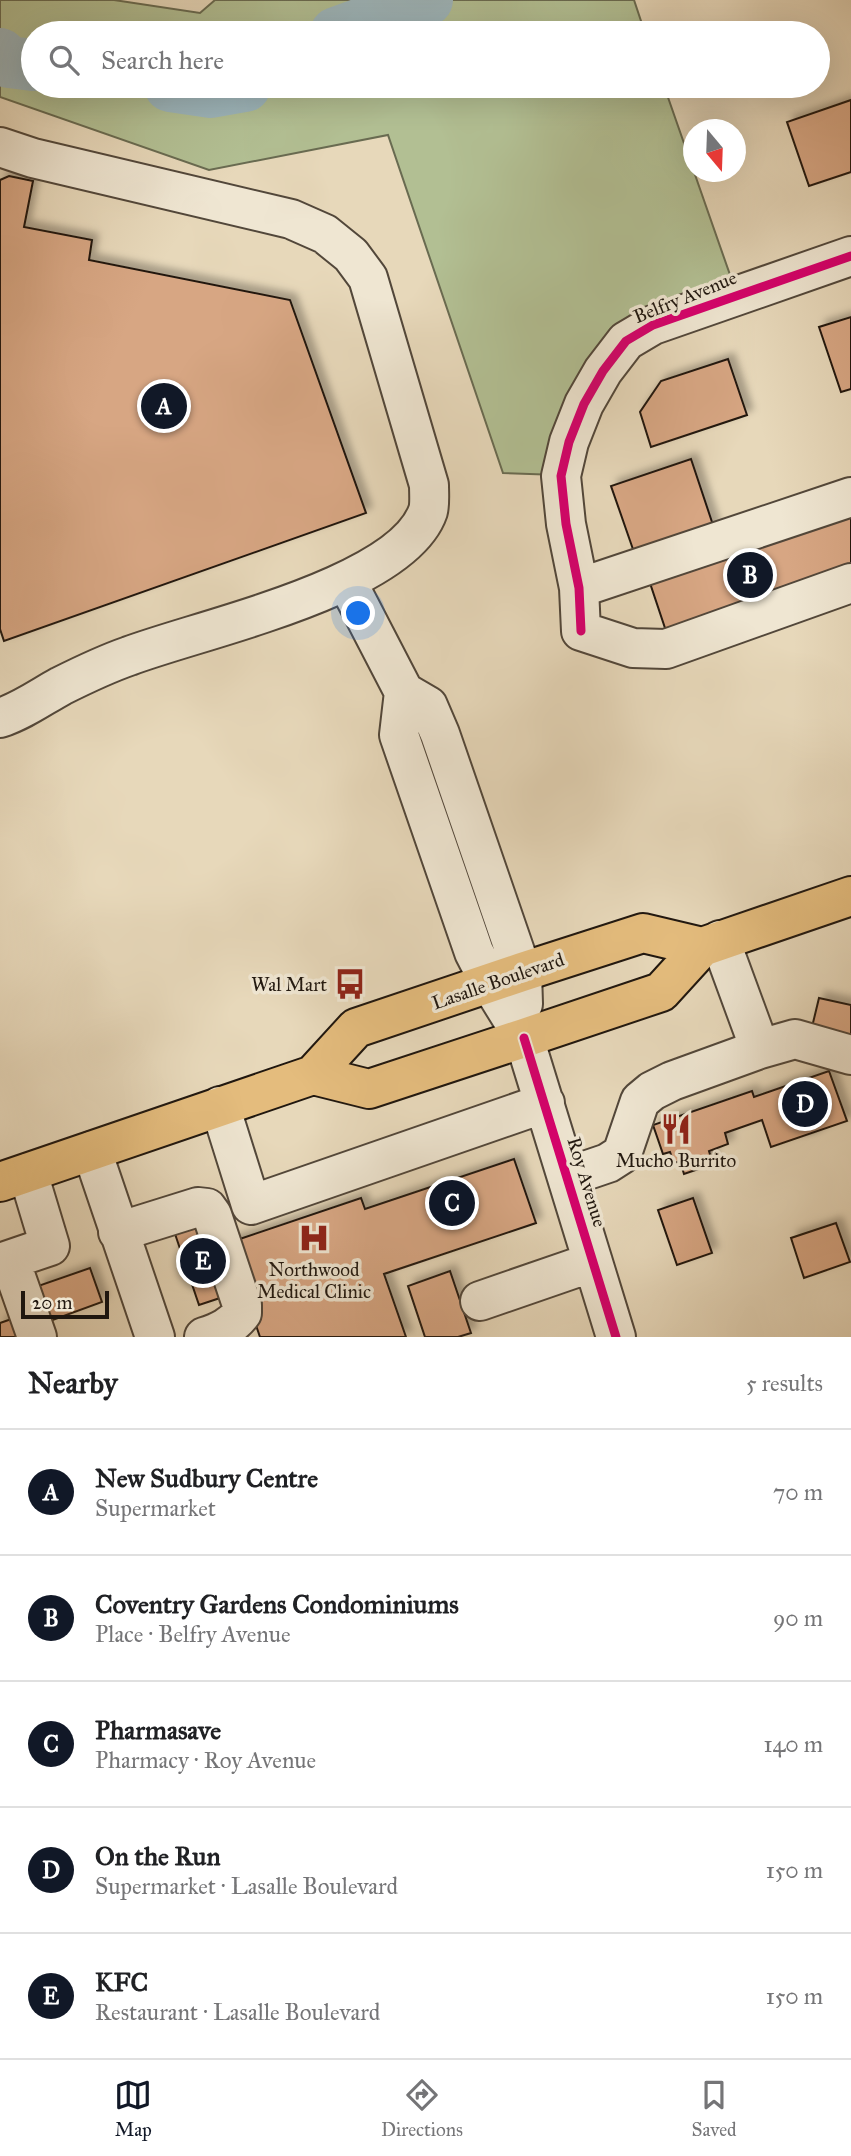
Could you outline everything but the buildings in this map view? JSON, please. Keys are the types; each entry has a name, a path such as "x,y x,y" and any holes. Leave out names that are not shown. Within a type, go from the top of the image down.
{"main road":[{"path":"313,1075 369,1089 524,1038 661,992 711,943 851,895"},
{"name":"Lasalle Boulevard","path":"14,1177 313,1075 356,1028 643,933 711,943"}],"street":[{"path":"0,147 33,158 290,219 325,234 351,255 368,278 429,485 428,510 420,526 397,551 347,582 283,606 131,655 93,670 0,718"},
{"name":"Belfry Avenue","path":"851,256 681,313 653,324 626,341 603,370 584,404 569,442 561,476 566,524 579,588 581,631 633,648 666,649 851,583"},
{"path":"579,588 851,497"},
{"name":"Roy Avenue","path":"347,582 404,692 428,706 458,785 506,978 616,1337"},
{"path":"711,943 760,1049"},
{"path":"567,1177 608,1163 622,1154 640,1101 652,1091 672,1081 795,1039 851,1055"},
{"path":"220,1106 251,1205 545,1103"},
{"path":"92,1150 155,1337"},
{"path":"14,1177 50,1246 5,1261 37,1337"},
{"path":"118,1232 198,1207 206,1208 212,1215 243,1313 234,1323 204,1337"},
{"path":"480,1301 593,1262"}],"green space":[{"path":"0,0 114,0 200,13 215,0 634,0 641,21 21,21 21,98 668,98 683,140 683,182 698,182 736,292 652,322 558,475 503,473 388,135 209,170 0,97"}],"waterway":[{"path":"369,21 427,0"},
{"path":"0,54 9,62 21,64"}],"cycle path":[{"path":"581,631 579,588 566,524 561,476 569,442 584,404 603,371 626,341 653,325 851,256"},
{"path":"524,1038 616,1337"}],"place":[{"name":"New Sudbury Centre","path":"164,406"},
{"name":"Coventry Gardens Condominiums","path":"750,575"},
{"name":"Wal Mart","path":"350,984"},
{"name":"On the Run","path":"805,1104"},
{"name":"Mucho Burrito","path":"676,1129"},
{"name":"Pharmasave","path":"452,1203"},
{"name":"Northwood Medical Clinic","path":"314,1238"},
{"name":"KFC","path":"203,1261"}]}
